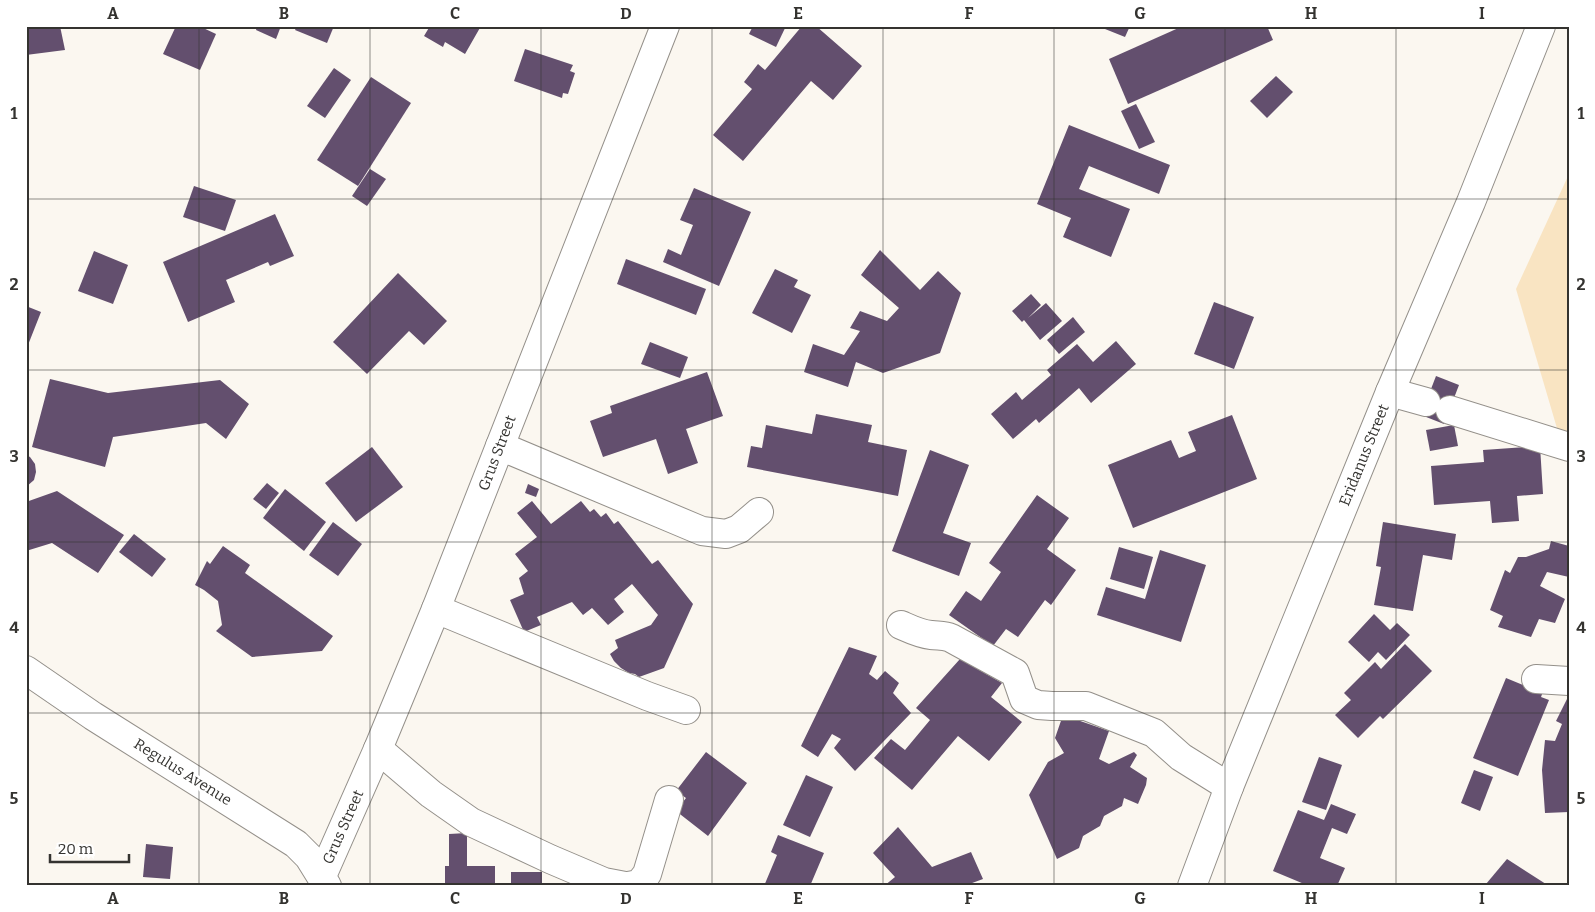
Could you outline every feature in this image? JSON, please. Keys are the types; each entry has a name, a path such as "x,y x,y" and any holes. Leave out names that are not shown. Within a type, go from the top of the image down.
{"street":[{"name":"Grus Street","path":"324,881 436,609 666,26"},
{"name":"Eridanus Street","path":"1192,886 1229,787 1390,392 1471,202 1541,26"},
{"path":"1390,392 1569,447"},
{"path":"500,446 702,530 726,534 739,529 759,512"},
{"path":"436,609 647,696 686,710"},
{"path":"900,625 920,633 933,636 941,634 951,638 1015,673 1024,699 1038,705 1086,706 1154,733 1181,757 1229,787"},
{"name":"Regulus Avenue","path":"26,670 93,716 296,844 309,857 324,881"},
{"path":"1536,679 1569,681"},
{"path":"378,749 431,794 471,822 604,882 626,886 639,884 646,874 669,800"}],"shaded area":[{"path":"1569,174 1569,469 1516,289"}],"building":[{"path":"26,26 60,26 65,50 26,55"},
{"path":"176,26 199,26 216,34 200,70 163,54"},
{"path":"257,26 281,26 276,39 256,30"},
{"path":"297,26 334,26 327,43 295,30"},
{"path":"430,26 481,26 465,54 445,42 443,47 424,36"},
{"path":"753,26 786,26 776,47 749,34"},
{"path":"802,26 816,26 862,66 833,100 811,81 743,161 713,135 752,89 744,82 758,64 765,70"},
{"path":"1106,26 1130,26 1125,37 1105,29"},
{"path":"1183,26 1267,26 1273,40 1128,104 1109,59"},
{"path":"525,49 573,65 570,71 575,73 568,94 563,93 562,98 514,81"},
{"path":"334,68 351,80 325,118 307,106"},
{"path":"1276,76 1293,92 1267,118 1250,101"},
{"path":"371,77 411,103 358,186 317,160"},
{"path":"1136,104 1155,142 1139,149 1121,111"},
{"path":"1069,125 1170,165 1159,194 1089,166 1079,189 1130,209 1111,257 1063,237 1071,218 1037,204"},
{"path":"370,169 386,179 367,206 352,196"},
{"path":"194,186 236,200 225,231 183,217"},
{"path":"694,188 751,212 719,286 663,262 668,249 681,255 693,225 680,220"},
{"path":"275,214 294,256 270,266 268,262 226,280 235,302 188,322 163,262"},
{"path":"880,250 920,290 938,271 961,293 940,353 883,373 856,362 848,387 804,372 813,344 844,355 860,331 850,328 860,311 887,321 899,308 861,275"},
{"path":"94,251 128,265 113,304 78,291"},
{"path":"626,259 706,289 696,315 617,284"},
{"path":"775,269 798,280 794,287 811,295 792,333 752,313"},
{"path":"398,273 447,321 424,345 409,331 367,374 333,342"},
{"path":"1031,294 1041,305 1028,318 1046,303 1062,321 1040,340 1024,320 1022,322 1012,311"},
{"path":"1214,302 1254,317 1234,369 1194,354"},
{"path":"26,306 41,312 28,345 26,345"},
{"path":"1073,317 1085,332 1059,354 1047,340"},
{"path":"1116,341 1136,364 1091,403 1079,388 1039,423 1036,419 1013,439 991,414 1016,392 1022,400 1051,375 1047,370 1077,344 1093,362"},
{"path":"650,342 688,357 680,378 641,364"},
{"path":"707,372 723,416 686,429 698,463 668,474 656,439 603,457 590,421 612,413 610,406"},
{"path":"1436,376 1459,385 1444,424 1421,415"},
{"path":"50,379 108,393 220,380 249,404 226,439 206,423 113,437 105,467 32,447"},
{"path":"816,414 872,425 868,442 907,450 898,496 747,467 751,446 762,448 766,425 812,434"},
{"path":"1232,415 1257,479 1133,528 1108,465 1171,440 1179,458 1196,451 1188,432"},
{"path":"1454,425 1458,446 1430,451 1426,430"},
{"path":"1540,446 1543,494 1517,496 1519,521 1492,523 1490,501 1434,505 1431,466 1484,462 1483,450"},
{"path":"372,447 403,487 356,522 325,483"},
{"path":"930,450 969,465 943,533 971,543 959,576 892,551"},
{"path":"26,455 35,464 36,472 34,480 26,487"},
{"path":"267,483 279,493 266,509 253,499"},
{"path":"528,484 539,489 536,497 525,493"},
{"path":"285,489 326,522 304,551 263,518"},
{"path":"57,491 124,535 98,573 52,543 26,551 26,502"},
{"path":"1037,495 1069,518 1047,549 1076,570 1051,605 1045,600 1018,637 1006,629 993,646 949,615 966,591 981,601 1001,572 989,563"},
{"path":"532,501 551,524 581,501 590,512 594,509 601,517 606,513 614,524 618,521 652,564 658,560 693,604 664,668 639,677 621,668 610,654 618,648 615,640 651,625 658,615 632,584 614,599 624,612 608,625 592,608 583,615 572,602 537,617 541,625 524,632 510,600 524,594 519,578 528,571 515,554 537,537 517,513"},
{"path":"333,522 362,544 338,576 309,555"},
{"path":"1383,522 1456,534 1452,560 1423,555 1413,611 1374,605 1381,567 1376,566"},
{"path":"134,534 166,559 152,577 119,552"},
{"path":"1551,541 1569,546 1569,577 1547,572 1540,586 1565,599 1555,623 1539,619 1531,637 1498,627 1503,616 1490,610 1505,570 1510,573 1518,557 1526,557 1549,549"},
{"path":"223,546 250,565 245,573 333,636 322,651 252,657 216,631 222,625 218,601 195,585 207,561 210,564"},
{"path":"1119,547 1153,557 1144,589 1110,579"},
{"path":"1160,550 1206,565 1181,642 1097,615 1106,587 1145,599"},
{"path":"1374,614 1390,630 1397,623 1410,635 1386,660 1378,652 1369,662 1348,642"},
{"path":"1405,644 1432,671 1383,719 1380,716 1358,738 1335,715 1351,700 1344,693 1375,662 1381,669"},
{"path":"849,647 877,656 869,674 877,680 885,671 899,683 893,693 911,713 855,771 834,748 841,739 832,734 818,757 801,746"},
{"path":"960,659 1002,683 991,697 1022,722 989,761 958,736 912,790 874,758 891,739 905,750 930,720 916,708"},
{"path":"1506,678 1530,688 1544,689 1541,697 1549,700 1518,776 1473,758"},
{"path":"1569,695 1569,812 1545,813 1542,770 1545,740 1555,741 1562,724 1556,721"},
{"path":"1063,715 1109,731 1099,759 1109,764 1134,752 1137,755 1130,767 1147,778 1138,804 1124,798 1122,806 1104,816 1100,826 1083,836 1079,848 1057,859 1029,795 1048,762 1064,753 1055,738"},
{"path":"706,752 747,783 708,836 676,811 686,798 676,791"},
{"path":"1319,757 1342,765 1326,810 1302,802"},
{"path":"1474,770 1493,777 1480,811 1461,803"},
{"path":"806,775 833,787 810,837 783,825"},
{"path":"1331,804 1356,814 1347,834 1332,828 1320,858 1345,868 1337,886 1309,886 1273,871 1298,810 1324,820"},
{"path":"898,827 932,867 971,852 983,879 964,886 884,886 895,877 873,853"},
{"path":"467,833 467,866 495,866 495,886 445,886 445,866 449,866 449,834"},
{"path":"778,835 824,853 810,886 764,886 777,855 771,852"},
{"path":"146,844 173,847 170,879 143,877"},
{"path":"1507,859 1549,886 1489,886 1486,884"},
{"path":"511,872 542,872 542,886 511,886"}]}
